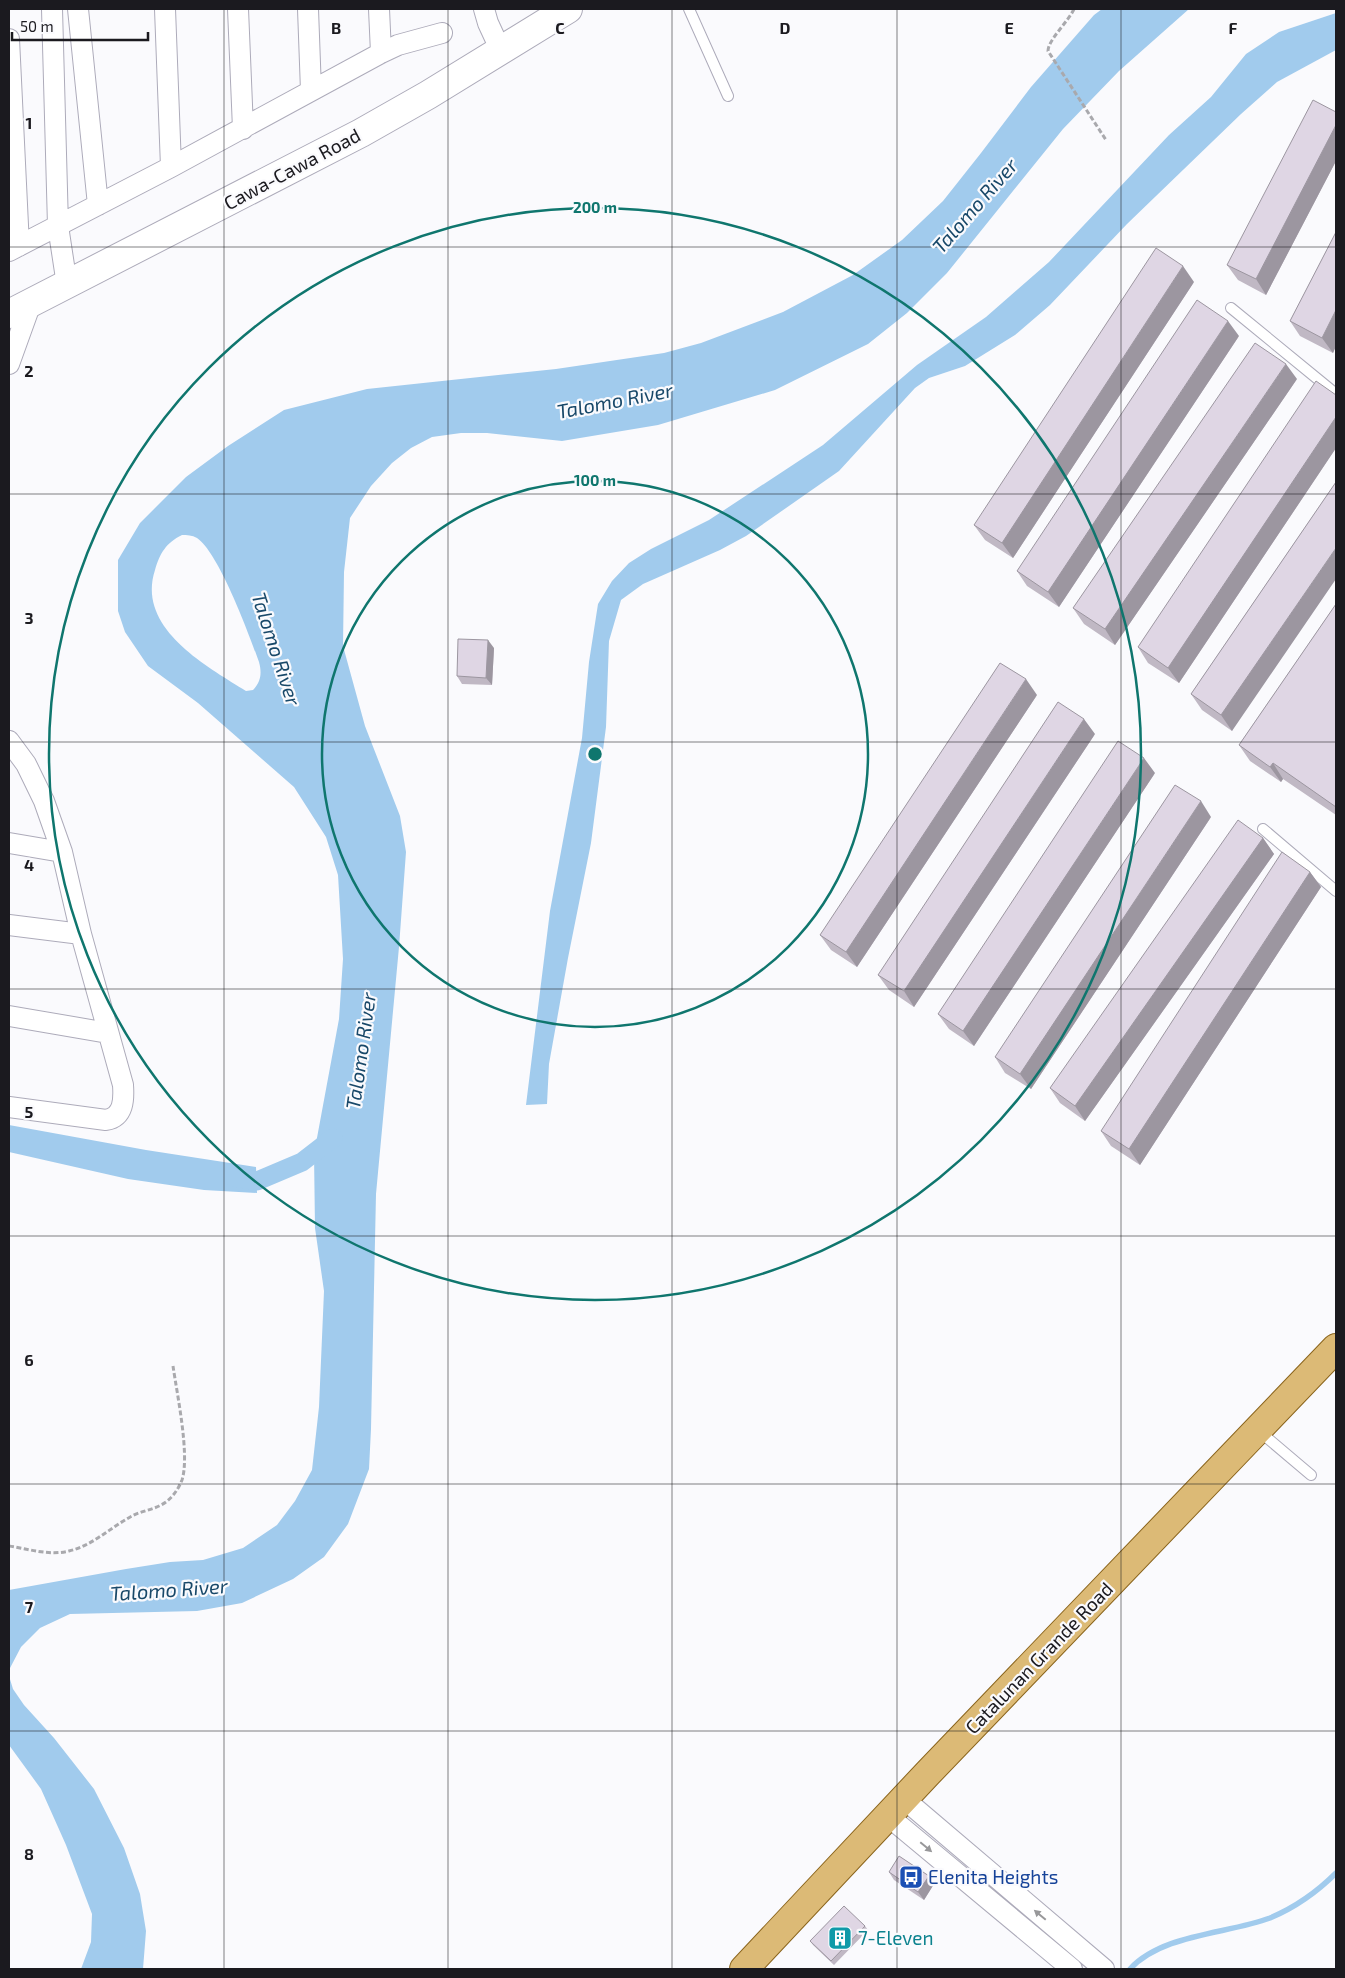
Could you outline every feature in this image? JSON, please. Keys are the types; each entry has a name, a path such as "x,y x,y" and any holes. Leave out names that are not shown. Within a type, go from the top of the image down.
{"main road":[{"name":"Catalunan Grande Road","path":"744,1969 1336,1348"}],"street":[{"path":"52,9 58,226 67,285"},
{"path":"78,9 98,205"},
{"path":"165,9 171,168"},
{"path":"238,9 243,129"},
{"path":"308,9 311,91"},
{"path":"379,9 381,53"},
{"path":"484,9 490,30 501,51"},
{"name":"Cawa-Cawa Road","path":"20,309 362,133 568,9"},
{"path":"9,39 14,249 171,168 381,53 442,33"},
{"path":"9,364 20,309"},
{"path":"9,741 17,763 44,801 62,852 80,934 123,1085 124,1099 117,1114 112,1119 106,1120 9,1107"},
{"path":"9,843 62,852"},
{"path":"9,925 80,934"},
{"path":"9,1016 108,1033"},
{"path":"896,1808 965,1851 1104,1969"},
{"path":"896,1808 951,1868 1072,1969"},
{"path":"951,1868 965,1851"},
{"path":"1045,1947 1058,1931"}],"lane":[{"path":"689,9 728,96"},
{"path":"1231,308 1336,394"},
{"path":"1263,829 1336,891"},
{"path":"1258,1430 1311,1475"}],"path":[{"path":"1074,9 1065,24 1049,43 1048,51 1106,140"},
{"path":"9,1546 46,1552 69,1552 84,1546 134,1514 161,1505 177,1492 183,1478 184,1461 183,1434 173,1366"}],"water":[{"name":"Talomo River","path":"1102,9 1189,9 1119,71 1063,129 947,273 907,313 868,344 775,390 658,425 562,441 487,433 461,433 432,437 411,448 392,463 371,486 350,518 344,572 343,646 365,726 400,816 406,852 376,1194 369,1469 348,1524 324,1557 293,1579 242,1603 197,1611 70,1614 40,1628 21,1647 9,1670 9,1590 170,1562 203,1560 243,1548 277,1525 295,1501 312,1470 319,1407 324,1291 315,1228 314,1154 339,1019 343,959 338,875 326,837 294,787 198,703 148,666 125,632 118,611 118,560 140,523 186,477 228,446 284,410 367,389 556,369 664,353 701,343 783,312 853,275 902,240 943,201 1031,87 1094,15","holes":["182,535 197,538 206,546 224,576 259,662 261,674 253,690 246,691 212,670 178,643 165,627 156,610 152,591 157,564 168,545"]},
{"path":"1336,13 1336,50 1277,82 1241,114 1127,224 1050,305 1015,335 965,366 929,378 915,388 839,471 746,536 720,550 643,584 621,600 609,641 606,727 591,843 549,1064 547,1104 526,1105 550,911 582,738 589,662 598,604 612,581 629,563 651,549 709,520 823,445 917,365 986,317 1049,262 1169,135 1211,97 1246,54 1279,32"},
{"path":"9,1125 146,1150 256,1167 257,1193 204,1190 128,1179 9,1152"},
{"path":"9,1676 13,1689 24,1705 54,1738 94,1789 124,1848 140,1894 146,1931 143,1969 81,1969 91,1942 92,1914 66,1845 41,1789 9,1745"}],"building":[{"path":"1313,100 1336,112 1336,125 1256,279 1227,265"},
{"path":"1336,232 1336,310 1322,338 1290,321"},
{"path":"1156,248 1183,266 1002,543 974,525"},
{"path":"1197,300 1228,321 1048,592 1017,571"},
{"path":"1255,343 1286,364 1105,629 1073,608"},
{"path":"1316,381 1336,395 1336,417 1168,668 1138,647"},
{"path":"1336,482 1336,548 1221,715 1191,694"},
{"path":"1336,604 1336,807 1273,763 1270,767 1239,745"},
{"path":"458,639 488,640 486,678 457,676"},
{"path":"1000,663 1026,679 846,952 820,935"},
{"path":"1058,702 1084,719 904,991 878,975"},
{"path":"1118,741 1144,758 963,1031 938,1014"},
{"path":"1175,785 1201,801 1020,1074 995,1057"},
{"path":"1238,820 1263,838 1075,1106 1050,1088"},
{"path":"1282,852 1310,872 1129,1149 1101,1131"},
{"path":"899,1856 929,1876 918,1892 889,1872"},
{"name":"7-Eleven","path":"844,1906 865,1926 831,1961 810,1941"}],"waterway":[{"path":"233,1177 257,1181 302,1162 333,1138"},
{"path":"1130,1969 1143,1957 1177,1942 1253,1923 1279,1914 1305,1899 1336,1873"}],"place":[{"name":"Elenita Heights","path":"911,1877"},
{"name":"7-Eleven","path":"840,1938"}]}
